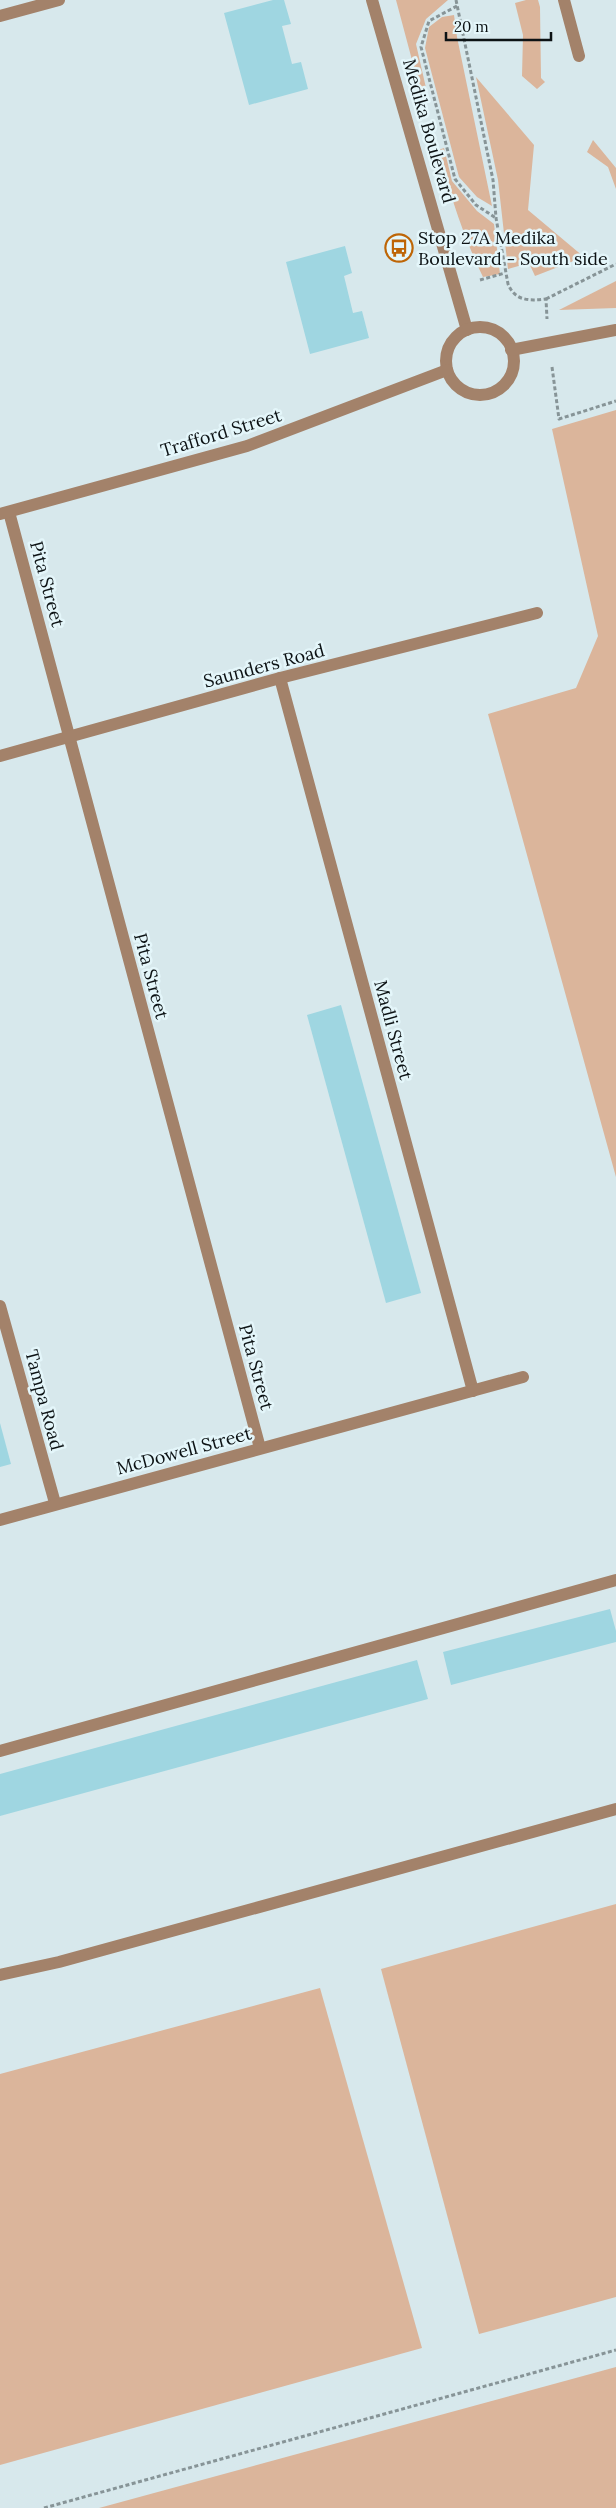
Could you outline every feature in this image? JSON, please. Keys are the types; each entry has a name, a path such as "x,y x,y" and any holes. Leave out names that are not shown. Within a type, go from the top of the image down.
{"street":[{"path":"0,16 59,0"},
{"name":"Medika Boulevard","path":"372,0 467,330"},
{"path":"564,0 580,56"},
{"path":"478,328 498,333 506,340 511,350 513,360 512,371 507,381 490,394 479,395 463,390 451,379 447,370 446,361 452,343 467,330 478,328"},
{"path":"511,350 616,330"},
{"name":"Trafford Street","path":"5,513 247,446 447,370"},
{"name":"Pita Street","path":"5,513 69,738 260,1448"},
{"name":"Saunders Road","path":"0,756 280,678 537,613"},
{"name":"Madli Street","path":"280,678 473,1391"},
{"name":"Tampa Road","path":"0,1306 55,1503"},
{"name":"McDowell Street","path":"0,1520 55,1503 523,1377"},
{"path":"0,1751 616,1580"},
{"path":"0,1975 59,1962 616,1810"}],"path":[{"path":"456,0 493,180 496,218 505,273 480,280"},
{"path":"457,6 429,21 421,47 455,180 476,205 496,218"},
{"path":"546,299 616,264"},
{"path":"559,420 616,401"},
{"path":"44,2508 616,2350"}],"shaded area":[{"path":"396,0 448,0 426,19 416,44 426,88 420,90"},
{"path":"526,0 538,0 540,7 541,78 545,82 537,89 522,76 523,35 515,3"},
{"path":"454,15 492,206 477,197 459,177 425,48 429,27 442,17"},
{"path":"476,77 534,145 528,210 584,257 535,276 529,263 508,269 498,180"},
{"path":"593,140 616,168 616,189 608,167 587,152"},
{"path":"444,148 452,181 477,211 494,224 500,274 483,277 476,262 458,215 438,150"},
{"path":"616,281 616,308 559,310"},
{"path":"616,410 616,1177 488,714 576,688 598,636 552,429"},
{"path":"616,1904 616,2297 479,2334 381,1969"},
{"path":"320,1988 422,2348 0,2465 0,2074"},
{"path":"616,2367 616,2508 99,2508"}],"building":[{"path":"273,0 284,0 291,24 282,26 292,64 301,62 308,89 249,105 224,13"},
{"path":"345,246 352,273 344,276 353,313 362,311 369,338 310,354 286,262"},
{"path":"341,1005 421,1293 386,1303 307,1015"},
{"path":"0,1423 11,1464 0,1467"},
{"path":"610,1609 616,1631 616,1642 451,1685 443,1652"},
{"path":"417,1660 428,1699 0,1816 0,1774"}],"place":[{"name":"Stop 27A Medika Boulevard - South side","path":"399,248"}]}
